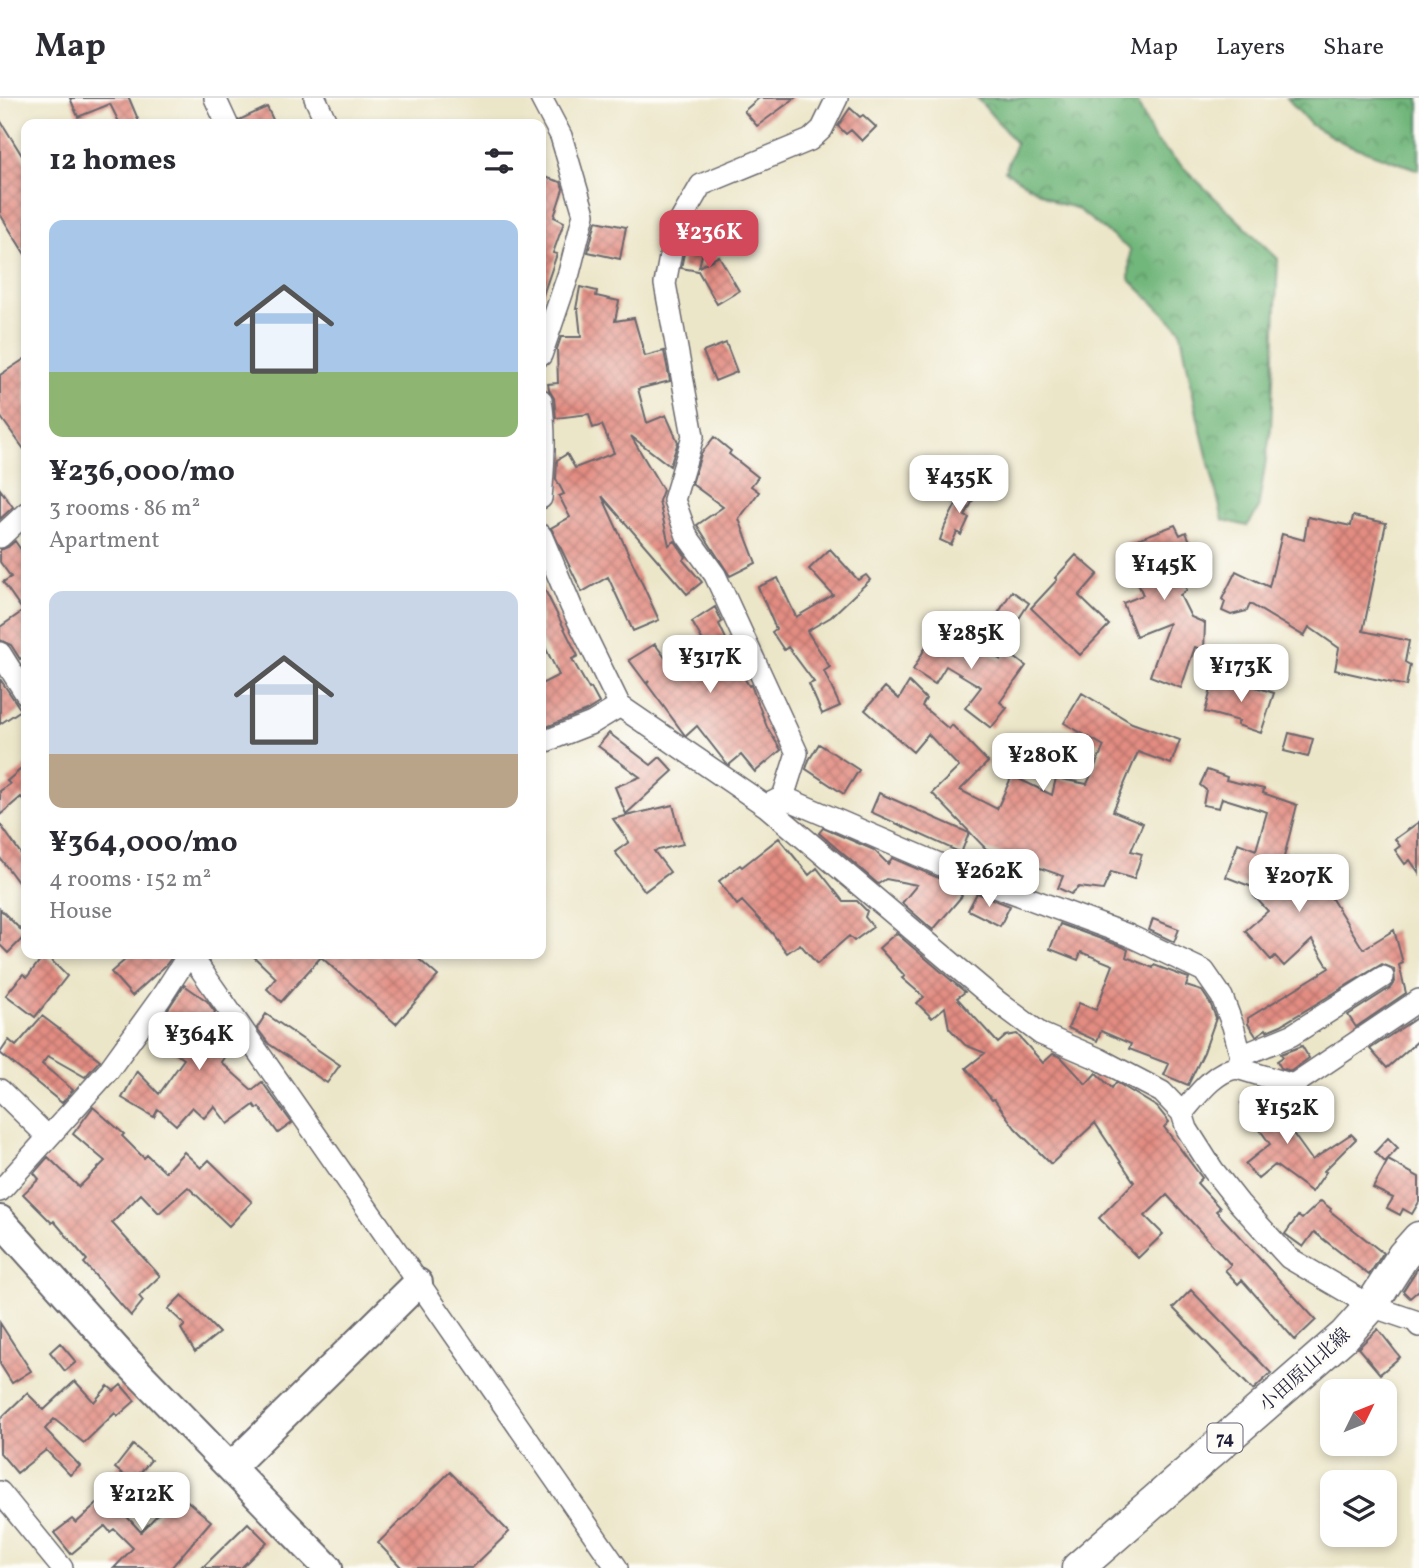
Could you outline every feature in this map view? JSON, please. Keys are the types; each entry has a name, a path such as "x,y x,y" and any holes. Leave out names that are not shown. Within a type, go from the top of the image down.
{"main road":[{"name":"小田原山北線","path":"1078,1568 1345,1335 1371,1306 1403,1256 1419,1238"}],"street":[{"path":"315,98 325,119"},
{"path":"541,98 561,136 584,214 569,273 546,340"},
{"path":"774,802 797,754 715,575 687,536 674,500 693,436 665,284 675,230 701,185 810,140 822,130 837,98"},
{"path":"220,99 226,119"},
{"path":"0,537 21,518"},
{"path":"546,547 571,606 620,706 774,802 998,1002 1041,1034 1099,1059 1162,1092 1182,1113 1186,1129 1213,1170 1289,1258 1371,1306 1415,1321 1419,1326"},
{"path":"0,653 21,686"},
{"path":"546,741 592,723 620,706"},
{"path":"774,802 1128,935 1204,971 1222,997 1239,1062"},
{"path":"0,1191 107,1071 160,999 196,959"},
{"path":"199,959 418,1283 617,1568"},
{"path":"1182,1113 1205,1087 1228,1069 1369,997 1383,977"},
{"path":"1239,1062 1293,1085 1419,1000"},
{"path":"0,1090 48,1137"},
{"path":"0,1220 123,1357 328,1568"},
{"path":"231,1467 418,1283"},
{"path":"0,1492 62,1568"}],"green space":[{"path":"977,98 1135,98 1154,139 1278,259 1271,428 1258,510 1247,526 1223,520 1198,419 1180,329 1129,279 1130,250 1076,208 1057,203 1005,171 1016,143"},
{"path":"1287,98 1419,98 1419,170 1346,144 1311,125"}],"building":[{"path":"70,98 129,98 138,119 118,119 110,104 78,117"},
{"path":"759,98 795,98 757,126 744,111"},
{"path":"267,107 273,119 241,119"},
{"path":"850,108 876,127 862,141 851,130 846,134 838,126"},
{"path":"0,120 21,154 21,248 0,214"},
{"path":"546,178 561,182 563,189 554,217 564,222 553,253 557,254 546,286"},
{"path":"596,221 626,227 620,259 588,252"},
{"path":"688,234 706,238 699,267 719,256 739,291 717,304 698,271 681,268"},
{"path":"580,287 597,291 596,296 619,301 615,321 634,318 645,356 664,351 670,381 638,389 647,423 666,415 678,442 670,466 631,436 663,490 659,501 669,545 675,541 686,557 683,560 702,582 687,594 602,496 659,620 633,631 608,577 582,592 551,528 570,517 559,496 564,494 556,479 557,460 567,454 575,468 614,453 602,425 593,428 589,414 556,418 554,398 549,390 548,384 558,383 557,349 561,337 581,337 576,309"},
{"path":"726,343 737,372 715,381 703,352"},
{"path":"21,361 21,445 0,416 0,375"},
{"path":"714,437 731,451 729,454 758,477 751,486 759,492 739,519 756,563 730,576 697,525 723,507 692,484 701,454"},
{"path":"966,484 978,490 965,516 969,518 961,535 957,532 951,545 940,540"},
{"path":"0,489 13,507 0,519"},
{"path":"1353,516 1386,523 1363,631 1409,641 1405,662 1410,665 1406,686 1335,670 1339,648 1309,627 1304,636 1250,604 1247,611 1231,615 1222,611 1225,602 1222,599 1236,571 1269,587 1282,534 1304,540 1308,517 1351,526"},
{"path":"1175,525 1180,535 1186,532 1193,548 1186,551 1187,554 1169,561 1187,590 1180,595 1191,617 1205,623 1204,650 1195,647 1181,688 1150,676 1169,623 1136,636 1123,603 1143,595 1122,545"},
{"path":"15,541 21,550 21,608 3,582 11,577 0,562 0,550"},
{"path":"830,549 858,580 866,575 870,580 831,617 807,631 830,667 824,671 840,706 822,714 809,684 814,682 788,647 784,650 772,632 776,629 758,587 778,578 796,617 833,595 809,569"},
{"path":"1076,555 1098,574 1079,596 1109,625 1080,655 1031,608"},
{"path":"1012,591 1029,603 1016,623 999,612"},
{"path":"546,592 578,656 572,659 599,703 546,727 546,682 559,675 546,649"},
{"path":"715,607 722,622 719,624 734,656 732,657 749,686 751,685 767,727 781,750 755,772 741,755 729,765 726,763 697,726 686,736 647,684 649,681 646,683 629,660 655,644 666,659 702,639 692,622"},
{"path":"21,612 20,659 11,645 0,640 0,627"},
{"path":"939,623 1001,660 1007,652 1026,666 1000,702 1007,708 991,728 965,708 981,687 946,666 935,684 913,670"},
{"path":"0,679 21,710 0,724"},
{"path":"1231,679 1274,693 1261,733 1237,725 1239,721 1205,712 1213,682 1228,687"},
{"path":"909,682 926,699 922,706 949,729 952,725 988,762 960,790 997,809 1011,778 1017,778 1052,795 1056,778 1087,784 1104,746 1064,723 1082,693 1132,723 1180,740 1171,764 1138,752 1113,811 1143,823 1131,851 1142,854 1134,879 1111,872 1103,890 1079,887 1071,894 1058,888 1063,876 986,849 932,793 959,767 928,734 913,752 865,710 885,687 899,699"},
{"path":"609,733 651,765 660,757 673,771 626,814 615,787 640,777 598,746"},
{"path":"1289,733 1313,739 1308,757 1284,751"},
{"path":"819,744 859,770 844,794 806,769"},
{"path":"21,769 21,797 0,815 0,791 10,784 7,781"},
{"path":"1207,770 1227,777 1226,780 1264,789 1263,793 1297,805 1284,857 1315,880 1319,878 1363,949 1394,930 1403,963 1399,965 1406,993 1356,1027 1348,1015 1395,982 1394,969 1382,964 1281,1025 1267,1031 1266,1029 1256,1036 1248,1024 1248,1018 1329,968 1312,940 1284,966 1275,956 1271,960 1245,931 1268,911 1254,896 1260,890 1226,877 1238,843 1256,850 1267,812 1222,798 1219,808 1203,805 1206,790 1200,785"},
{"path":"879,793 969,833 961,853 871,812"},
{"path":"673,805 683,844 654,851 670,872 645,891 615,852 629,842 613,819"},
{"path":"1419,822 1419,873 1410,860 1405,864 1395,850 1400,846 1395,839"},
{"path":"0,824 21,854 21,886 0,858"},
{"path":"823,828 874,850 888,864 892,858 948,882 962,896 933,930 902,903 917,885 886,879 878,884 819,833"},
{"path":"779,838 809,875 817,868 843,901 857,901 867,911 865,917 873,927 854,941 849,936 817,964 800,944 787,953 742,901 737,905 719,881"},
{"path":"977,893 1010,906 1000,926 968,910"},
{"path":"0,909 21,930 21,940 8,953 0,945"},
{"path":"1153,919 1179,929 1174,942 1149,930"},
{"path":"1060,924 1123,947 1128,950 1126,957 1189,978 1186,986 1202,991 1216,1018 1188,1085 1164,1075 1169,1064 1129,1049 1131,1044 1101,1031 1097,1041 1068,1028 1079,1003 1096,1010 1113,965 1081,952 1078,960 1050,949"},
{"path":"896,933 965,992 957,998 998,1043 1006,1036 1017,1034 1043,1063 1053,1054 1061,1057 1086,1084 1096,1073 1112,1088 1116,1082 1157,1107 1169,1122 1164,1127 1202,1178 1197,1183 1220,1208 1216,1211 1316,1320 1295,1340 1242,1280 1238,1284 1225,1270 1231,1265 1167,1195 1145,1216 1163,1234 1138,1258 1099,1218 1134,1182 1095,1123 1051,1164 1015,1128 966,1068 985,1053 965,1045 949,1028 945,1007 932,1018 917,1003 924,997 902,978 905,976 879,948"},
{"path":"41,959 50,959 67,976 35,1017 6,995 23,974 27,977"},
{"path":"126,959 170,959 132,996 111,972"},
{"path":"256,959 319,959 281,1002 267,989 276,978"},
{"path":"323,959 419,959 438,976 396,1024"},
{"path":"184,985 207,1001 215,1012 201,1032 225,1056 221,1062 252,1090 262,1082 292,1123 278,1133 259,1107 257,1109 254,1105 228,1124 214,1106 204,1118 192,1107 176,1125 158,1109 154,1117 122,1098 137,1071 159,1094 184,1059 150,1036"},
{"path":"266,1014 340,1065 327,1083 269,1044 257,1028"},
{"path":"42,1016 100,1060 85,1077 48,1056 42,1064 73,1090 62,1103 0,1053 9,1040 16,1046"},
{"path":"1418,1017 1419,1040 1387,1068 1370,1049"},
{"path":"1302,1046 1309,1058 1291,1071 1281,1068 1277,1061 1283,1057 1281,1054"},
{"path":"1261,1089 1312,1160 1351,1134 1356,1139 1324,1171 1326,1172 1312,1192 1275,1165 1258,1179 1245,1164 1270,1144 1241,1103"},
{"path":"93,1107 124,1134 122,1136 144,1158 147,1155 165,1172 184,1152 201,1168 209,1160 252,1202 229,1226 188,1187 159,1213 141,1194 112,1223 160,1276 139,1296 143,1301 131,1316 84,1263 87,1260 54,1221 52,1223 23,1194 39,1179 34,1173 48,1157 79,1187 105,1161 73,1134"},
{"path":"1388,1138 1398,1148 1385,1162 1375,1152"},
{"path":"1388,1160 1419,1177 1419,1202 1412,1214 1403,1209 1400,1215 1387,1208 1393,1198 1373,1188"},
{"path":"1321,1201 1383,1253 1369,1275 1314,1232 1303,1247 1285,1234 1298,1216 1302,1219"},
{"path":"1419,1266 1419,1290 1410,1298 1403,1291"},
{"path":"1191,1290 1271,1373 1253,1390 1173,1308"},
{"path":"182,1295 219,1333 195,1352 181,1329 185,1325 168,1309"},
{"path":"0,1323 31,1371 12,1383 0,1364"},
{"path":"1378,1329 1400,1357 1380,1374 1358,1348"},
{"path":"60,1343 76,1362 65,1371 50,1352"},
{"path":"75,1381 94,1402 108,1386 114,1391 121,1385 135,1401 118,1416 115,1413 84,1443 54,1419 45,1429 80,1466 70,1475 46,1450 17,1473 0,1453 0,1419 27,1393 44,1410"},
{"path":"133,1445 151,1460 135,1479 129,1479 115,1468"},
{"path":"450,1472 509,1532 472,1568 402,1568 378,1543"},
{"path":"172,1488 211,1521 171,1568 114,1568 133,1548 114,1529 110,1532 105,1526 71,1554 54,1533 72,1519 76,1523 107,1495 141,1532 162,1510 157,1505"},
{"path":"248,1523 267,1542 241,1568 202,1568"}]}
